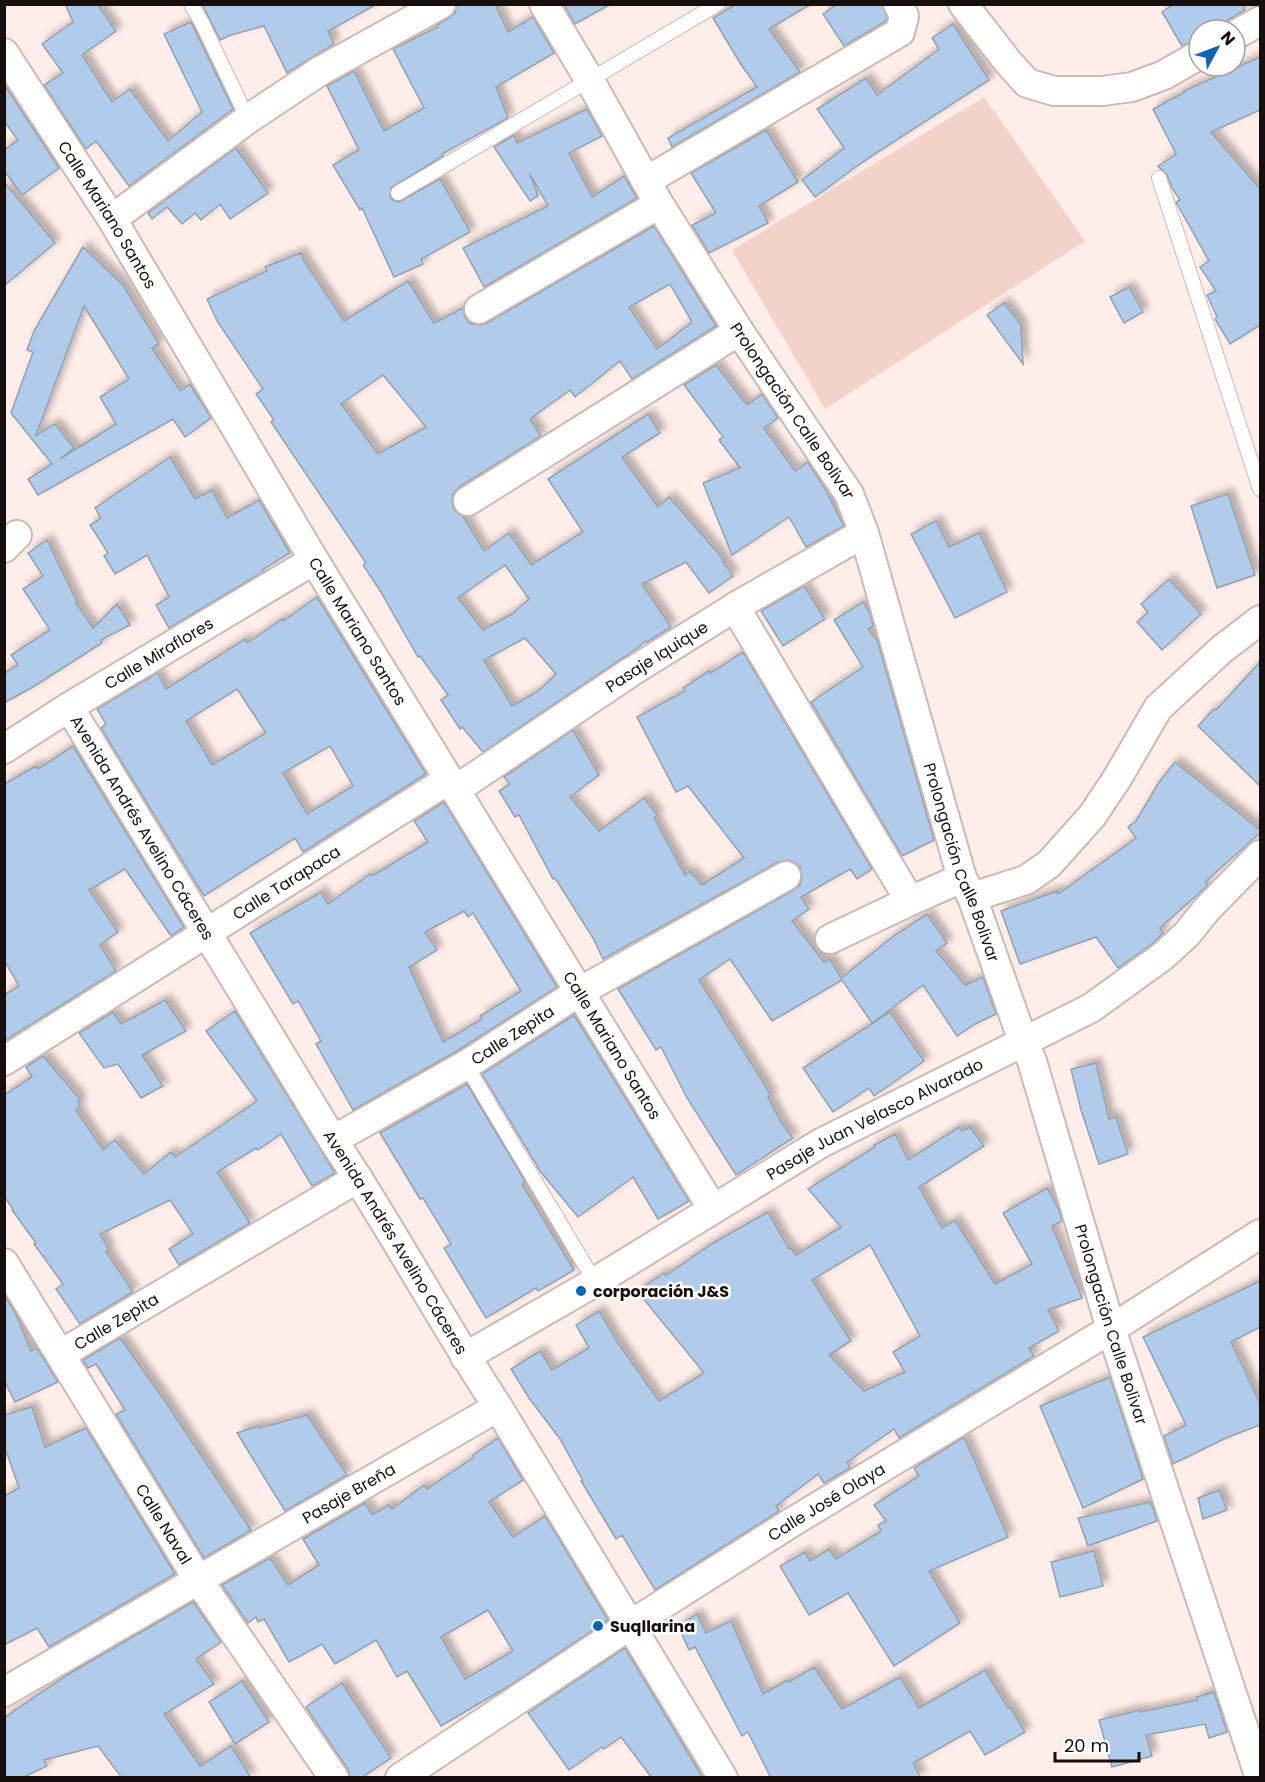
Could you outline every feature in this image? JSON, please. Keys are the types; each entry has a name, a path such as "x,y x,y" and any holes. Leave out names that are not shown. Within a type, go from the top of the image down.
{"street":[{"path":"112,219 248,119 320,71 441,4"},
{"name":"Prolongación Calle Bolivar","path":"544,4 653,192 739,331 849,494 864,533 967,887 1032,1061 1112,1329 1260,1778"},
{"path":"479,309 653,192 900,32 904,16 898,4"},
{"path":"963,4 1027,83 1054,91 1102,91 1132,87 1164,75 1187,62"},
{"name":"Calle Mariano Santos","path":"4,53 112,219 314,560 713,1209"},
{"path":"468,501 739,331"},
{"name":"Pasaje Iquique","path":"452,785 735,607 864,533"},
{"name":"Calle Miraflores","path":"4,749 314,560"},
{"path":"735,607 910,901"},
{"path":"830,939 910,901 967,887 1026,880 1049,864 1092,816 1118,777 1158,708 1221,650 1260,620"},
{"name":"Avenida Andrés Avelino Cáceres","path":"69,708 723,1778"},
{"name":"Calle Tarapaca","path":"4,1061 207,933 452,785"},
{"name":"Pasaje Juan Velasco Alvarado","path":"465,1357 596,1282 821,1143 1091,1008 1163,957 1260,855"},
{"name":"Calle Zepita","path":"333,1140 466,1065 579,992 786,876"},
{"name":"Calle Zepita","path":"61,1354 358,1178"},
{"name":"Calle José Olaya","path":"400,1778 630,1625 794,1521 1112,1329 1260,1234"},
{"name":"Calle Naval","path":"4,1263 198,1581 334,1778"},
{"name":"Pasaje Breña","path":"4,1692 498,1407"}],"lane":[{"path":"191,4 248,119"},
{"path":"398,193 718,4"},
{"path":"1159,178 1260,489"},
{"path":"466,1065 596,1282"}],"shaded area":[{"path":"984,97 1085,241 825,409 732,250"}],"building":[{"path":"65,4 97,4 116,31 82,55 112,102 130,89 168,141 202,112 164,34 191,22 233,109 129,186 96,141 86,149 44,85 63,73 42,44 73,22"},
{"path":"202,4 377,4 328,31 334,44 287,73 264,26 220,40"},
{"path":"457,4 495,4 508,32 533,17 554,53 496,87 508,118 442,154 443,156 391,188 390,197 399,202 440,179 470,232 421,259 423,264 394,277 362,208 360,210 333,165 359,150 327,86 354,71 384,131 424,108 393,49 438,27 437,25 455,13"},
{"path":"564,4 611,4 575,24"},
{"path":"736,4 811,4 769,29 800,72 672,147 668,138 757,87 713,18"},
{"path":"837,4 882,4 887,18 886,21 844,46 823,14"},
{"path":"1174,4 1242,4 1245,10 1231,18 1187,18 1187,44 1182,46 1162,12"},
{"path":"953,24 989,80 864,161 815,197 802,180 844,148 817,109 866,78 877,95 939,49 932,38"},
{"path":"1260,57 1260,110 1211,132 1260,189 1260,325 1230,344 1215,319 1217,317 1207,295 1216,291 1200,267 1209,261 1176,202 1180,200 1167,175 1158,166 1176,154 1153,109 1213,78 1247,78 1247,63"},
{"path":"4,84 59,168 22,195 4,170 4,150 18,140 4,121"},
{"path":"587,109 602,136 569,153 592,197 624,176 637,198 484,287 463,248 548,206 530,174 538,196 530,201 494,147 514,135 517,143"},
{"path":"766,130 798,182 759,206 768,223 709,253 692,225 716,213 691,173"},
{"path":"236,148 268,193 230,219 220,204 201,220 195,213 182,224 167,207 152,219 148,213"},
{"path":"4,182 55,243 4,286"},
{"path":"654,226 716,326 632,379 620,361 575,397 570,390 530,419 541,436 459,487 453,494 452,502 454,510 463,516 484,551 509,533 531,565 583,532 548,479 648,414 660,433 622,457 658,507 669,497 725,561 723,562 733,576 709,593 686,562 642,584 671,627 646,641 483,752 462,727 460,729 441,700 448,695 420,656 418,657 363,565 366,563 271,422 274,420 256,394 263,389 217,321 207,299 267,271 265,267 301,253 344,321 408,281 434,323 463,308 465,318 471,324 487,323","holes":["670,284 692,322 657,349 629,307","383,375 426,427 378,454 341,404","505,565 529,599 512,614 483,630 458,598","525,638 556,674 537,692 512,706 484,660"]},
{"path":"83,247 123,285 159,344 152,348 180,391 190,384 211,418 185,437 173,419 38,495 28,479 52,464 11,413 33,352 27,350 34,331","holes":["84,306 129,379 100,397 116,424 60,459 74,448 55,424 36,435"]},
{"path":"1129,287 1143,312 1124,323 1110,297"},
{"path":"1004,303 1021,325 1023,364 987,315"},
{"path":"716,365 747,405 762,394 778,418 764,428 795,471 808,462 844,526 806,547 789,517 732,555 703,483 740,468 719,440 723,437 684,385"},
{"path":"170,457 195,499 212,490 227,518 259,500 290,553 262,570 263,572 169,628 156,605 169,597 147,555 115,574 104,556 108,553 90,525 101,518 95,508"},
{"path":"1228,494 1255,575 1217,588 1191,506"},
{"path":"936,521 949,547 979,533 1007,592 955,618 911,534"},
{"path":"47,540 76,603 93,628 117,604 130,625 101,640 102,643 4,703 4,673 18,665 11,655 50,630 23,589 43,576 28,553"},
{"path":"1169,579 1201,614 1162,650 1137,622 1148,612 1141,604"},
{"path":"804,586 825,619 783,646 761,611"},
{"path":"317,597 426,774 303,852 295,838 204,896 101,728 106,724 97,709 157,673 166,689 245,639 247,643 282,619 283,621","holes":["237,689 266,733 212,765 186,721","330,746 353,786 307,814 283,773"]},
{"path":"863,602 870,613 873,626 868,629 878,642 934,840 902,856 811,702 863,667 834,620"},
{"path":"743,652 872,869 857,879 850,869 801,897 809,909 792,921 824,962 830,959 841,978 895,935 927,914 947,943 936,951 965,985 983,977 996,1014 957,1036 923,985 872,1023 842,980 772,1021 730,959 699,980 771,1095 768,1097 782,1124 793,1138 736,1175 687,1098 661,1047 656,1050 618,989 794,890 800,885 802,877 800,867 787,860 778,862 603,959 593,938 555,878 553,879 519,815 515,817 499,791 510,784 504,777 573,730 599,775 570,797 599,831 644,798 657,815 654,818 685,875 690,871 702,885 744,858 688,786 676,792 637,717 685,691 683,688"},
{"path":"1260,662 1260,786 1198,726"},
{"path":"73,746 184,927 171,936 125,869 89,890 118,932 100,945 116,971 4,1041 4,995 19,986 4,960 4,784 36,766 38,769"},
{"path":"1175,762 1260,830 1260,833 1205,882 1208,885 1160,928 1163,933 1153,943 1118,968 1096,937 1020,964 1001,911 1057,891 1058,894 1136,838 1128,827 1136,821 1159,782"},
{"path":"444,802 557,987 457,1051 353,1110 316,1044 321,1041 298,1001 293,1004 250,933 321,892 328,904 370,874 372,876 428,842 414,821","holes":["464,911 468,917 473,913 521,991 480,1016 482,1019 443,1042 409,967 437,950 425,932"]},
{"path":"165,1000 186,1031 142,1055 163,1086 141,1098 118,1064 104,1068 79,1033 113,1012 121,1024"},
{"path":"235,1011 335,1173 312,1186 281,1134 258,1150 256,1148 217,1172 250,1223 179,1265 169,1249 193,1234 170,1200 100,1234 109,1250 106,1252 133,1292 80,1324 56,1289 63,1284 34,1244 36,1243 4,1196 4,1095 32,1077 26,1067 43,1056 79,1098 79,1107 76,1110 103,1150 115,1140 144,1174 171,1152 175,1157 257,1101 206,1031"},
{"path":"890,1012 924,1061 874,1096 869,1088 833,1112 803,1068"},
{"path":"574,1015 689,1201 658,1219 633,1177 578,1217 540,1171 482,1074"},
{"path":"1096,1063 1109,1119 1116,1117 1128,1154 1099,1164 1081,1110 1071,1069"},
{"path":"467,1084 525,1181 522,1184 574,1270 538,1291 536,1288 486,1318 444,1248 451,1244 423,1198 420,1199 380,1133"},
{"path":"959,1127 962,1131 970,1127 984,1146 919,1187 942,1228 955,1220 995,1284 1032,1264 1003,1213 1047,1188 1059,1210 1062,1221 1052,1226 1082,1298 1048,1310 1059,1331 1029,1348 1034,1356 899,1438 894,1429 847,1462 850,1468 824,1483 818,1474 776,1506 779,1511 655,1590 622,1535 616,1539 581,1481 583,1481 560,1439 529,1398 511,1369 540,1351 552,1370 589,1348 576,1325 599,1311 616,1340 659,1401 704,1373 637,1291 664,1273 666,1275 713,1243 768,1212 789,1249 791,1248 796,1255 841,1227 808,1189 875,1147 874,1145 895,1134 908,1160","holes":["870,1245 920,1336 893,1352 905,1372 864,1391 829,1355 851,1341 812,1280"]},
{"path":"1260,1281 1260,1327 1231,1342 1260,1403 1260,1425 1226,1438 1173,1464 1164,1436 1186,1425 1143,1337"},
{"path":"4,1295 15,1312 31,1351 37,1348 58,1382 15,1402 4,1380"},
{"path":"120,1338 251,1530 204,1558 116,1414 125,1410 96,1364 88,1368 83,1360"},
{"path":"1110,1377 1143,1479 1083,1508 1040,1406"},
{"path":"32,1407 45,1447 86,1428 175,1574 49,1647 37,1628 4,1645 4,1496 19,1488 4,1445 4,1415"},
{"path":"307,1415 347,1475 285,1511 237,1433"},
{"path":"964,1437 1008,1537 929,1571 960,1623 894,1666 848,1593 809,1615 780,1566 805,1552 810,1561 829,1549 836,1559 881,1531 878,1525 886,1521 874,1505 919,1476 914,1468"},
{"path":"498,1438 523,1480 489,1502 513,1537 545,1516 608,1620 509,1686 441,1726 407,1671 397,1677 376,1640 335,1664 322,1644 289,1662 264,1619 258,1622 256,1617 248,1623 222,1585 270,1558 288,1585 319,1565 303,1539 365,1503 372,1515 389,1505 392,1509 424,1485 427,1489 474,1457 473,1455","holes":["488,1610 513,1651 465,1679 441,1637"]},
{"path":"1219,1490 1227,1510 1203,1519 1198,1498"},
{"path":"1151,1502 1157,1521 1088,1546 1078,1518"},
{"path":"1094,1551 1103,1586 1060,1597 1051,1562"},
{"path":"193,1602 221,1642 196,1659 214,1684 164,1714 200,1766 231,1746 251,1778 122,1778 98,1746 44,1760 47,1766 22,1778 4,1778 4,1718 67,1675"},
{"path":"697,1614 706,1633 731,1621 763,1694 814,1667 842,1709 900,1677 919,1708 985,1670 1025,1732 985,1755 970,1731 913,1763 921,1778 771,1778 748,1732 742,1736 695,1647 689,1650 678,1626"},
{"path":"625,1648 703,1778 652,1778 621,1737 569,1770 528,1713"},
{"path":"242,1681 269,1722 235,1744 209,1702"},
{"path":"342,1683 391,1758 361,1778 350,1778 348,1769 306,1707"},
{"path":"1214,1692 1227,1732 1209,1738 1205,1724 1146,1735 1152,1756 1112,1767 1099,1720 1198,1700 1197,1697"}],"place":[{"name":"corporación J&S","path":"581,1291"},
{"name":"Suqllarina","path":"598,1626"}]}
